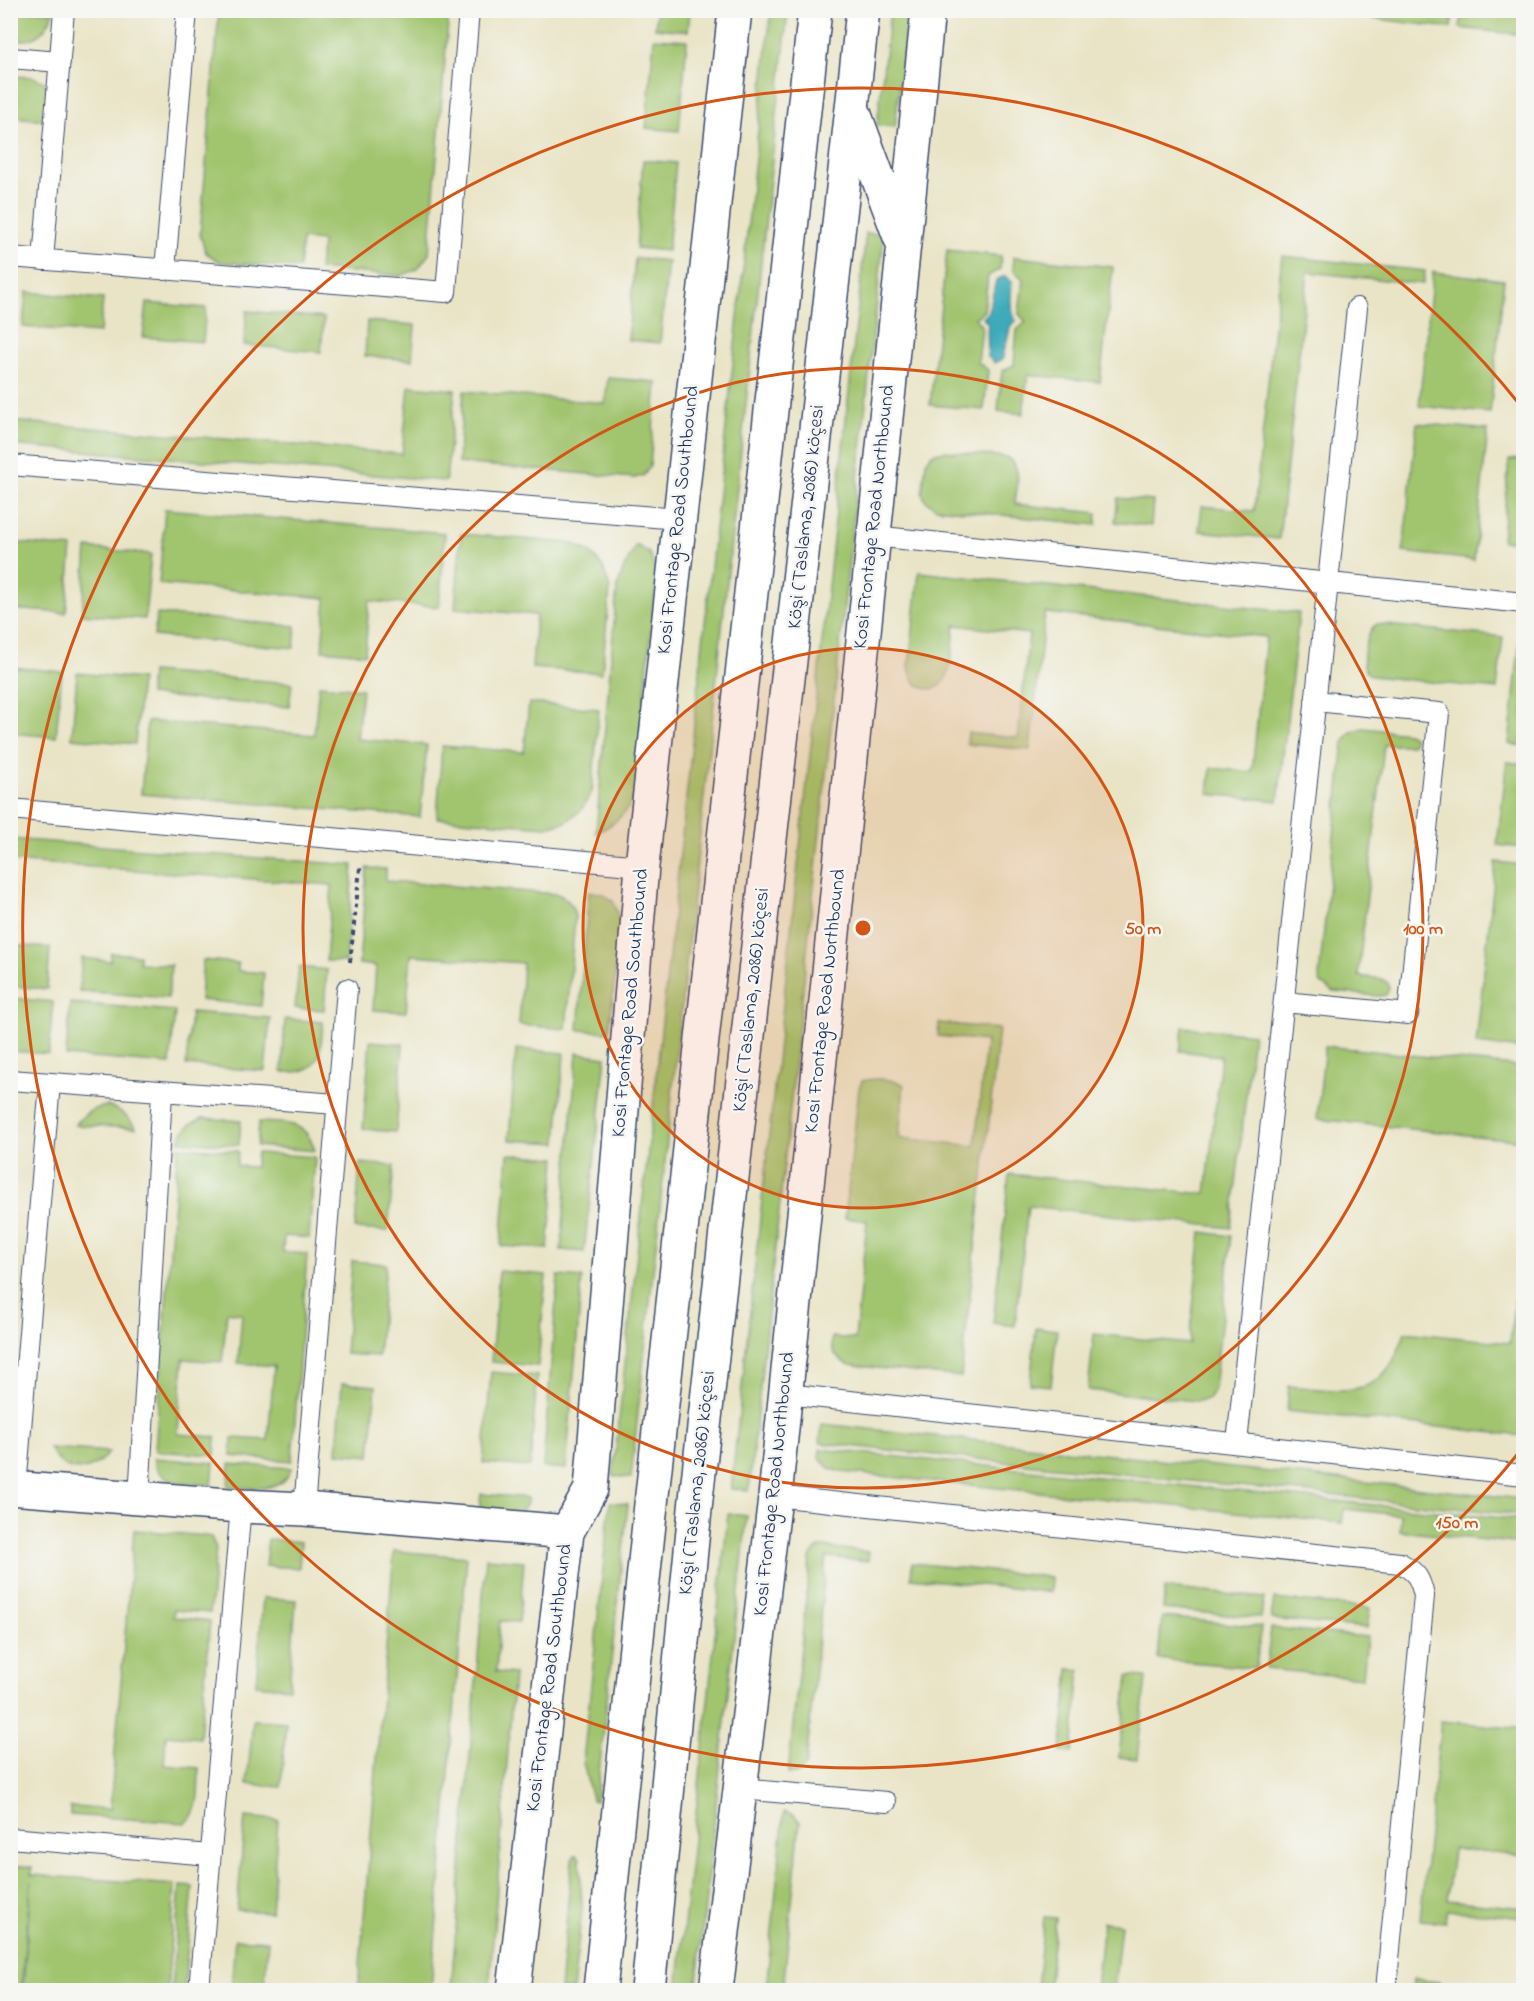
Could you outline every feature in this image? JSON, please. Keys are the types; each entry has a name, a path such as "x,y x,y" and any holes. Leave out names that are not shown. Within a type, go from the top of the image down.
{"street":[{"name":"Kosi Frontage Road Southbound","path":"514,1990 567,1532 591,1489 642,866 735,10"},
{"path":"600,1990 653,1483 815,10"},
{"name":"Köşi (Taslama, 2086) köçesi","path":"648,1990 696,1499 863,10"},
{"name":"Kosi Frontage Road Northbound","path":"716,1990 786,1394 928,10"},
{"path":"853,110 903,244"},
{"path":"13,1488 304,1509 567,1532"}],"lane":[{"path":"43,260 64,10"},
{"path":"165,270 187,10"},
{"path":"10,257 446,292 469,10"},
{"path":"10,58 60,62"},
{"path":"1237,1443 1357,308"},
{"path":"10,465 679,519"},
{"path":"873,537 1524,603"},
{"path":"1284,1002 1408,1014 1440,713 1316,700"},
{"path":"10,809 642,866"},
{"path":"304,1509 347,989"},
{"path":"10,1080 162,1093 337,1104"},
{"path":"13,1488 50,1083"},
{"path":"140,1498 162,1093"},
{"path":"786,1394 1524,1475"},
{"path":"775,1496 1400,1563 1414,1571 1424,1596 1386,1990"},
{"path":"199,1990 241,1506"},
{"path":"741,1789 886,1802"},
{"path":"10,1838 210,1855"}],"path":[{"path":"347,989 363,840"}],"green space":[{"path":"11,10 53,12 43,31 32,38 19,40 11,39"},
{"path":"1301,10 1410,10 1453,15 1451,28"},
{"path":"219,11 449,11 429,254 418,269 400,276 319,269 322,241 302,239 299,268 220,262 206,253 200,235"},
{"path":"657,11 690,11 688,31 655,28"},
{"path":"771,11 788,11 631,1478 613,1476"},
{"path":"890,11 908,11 895,127 877,125"},
{"path":"1462,11 1523,11 1523,35 1460,28"},
{"path":"654,38 687,40 679,131 646,128"},
{"path":"10,76 33,77 44,82 49,93 46,120 11,117"},
{"path":"643,160 676,163 668,251 636,248"},
{"path":"866,233 884,235 749,1490 731,1489"},
{"path":"947,250 1001,256 1000,269 988,276 984,311 975,318 982,327 978,362 988,370 984,410 930,405"},
{"path":"1282,256 1425,271 1423,284 1308,272 1279,539 1199,531 1202,506 1254,511"},
{"path":"1014,257 1113,267 1100,382 1028,375 1023,414 998,411 1002,371 1014,365 1017,330 1026,322 1019,314 1023,279 1013,270"},
{"path":"635,258 668,261 660,343 628,340"},
{"path":"1433,272 1504,280 1490,413 1419,406"},
{"path":"26,292 103,299 100,333 23,327"},
{"path":"147,303 206,308 203,342 143,337"},
{"path":"247,311 324,318 321,352 244,345"},
{"path":"367,321 415,325 412,360 365,356"},
{"path":"608,378 657,382 650,466 644,475 635,478 458,463 464,391 605,403"},
{"path":"409,386 455,390 446,481 11,445 11,421 402,454"},
{"path":"1417,423 1488,430 1474,560 1403,552"},
{"path":"944,451 1006,457 1012,461 1017,472 1015,504 1097,513 1096,525 936,508 925,500 922,493 926,462 932,454"},
{"path":"1523,459 1523,541 1502,541 1509,460"},
{"path":"1118,498 1153,501 1151,526 1115,522"},
{"path":"165,509 445,533 439,607 369,601 365,654 322,650 326,598 159,584"},
{"path":"461,534 572,543 591,553 603,567 610,588 602,673 532,668 536,615 455,608"},
{"path":"11,542 72,548 66,613 11,609"},
{"path":"636,545 649,553 657,573 635,793 629,806 620,817 596,833 617,588"},
{"path":"87,548 151,554 145,619 82,614"},
{"path":"919,572 1299,613 1278,801 1208,794 1211,768 1252,772 1266,637 1045,613 1030,750 967,744 968,733 1018,738 1029,634 955,625 947,677 942,684 934,688 921,687 914,680 909,667"},
{"path":"157,614 296,626 294,648 154,636"},
{"path":"1377,624 1503,637 1497,689 1372,676 1365,669 1364,652 1370,632"},
{"path":"1520,639 1524,639 1523,746 1509,744"},
{"path":"11,667 62,672 56,737 11,733"},
{"path":"151,672 292,683 289,707 149,695"},
{"path":"77,673 141,679 135,744 72,738"},
{"path":"319,685 362,689 357,739 427,745 420,817 141,794 147,721 314,735"},
{"path":"529,703 599,709 592,791 582,809 566,822 546,827 437,818 442,746 524,752"},
{"path":"1363,728 1408,733 1413,736 1414,741 1412,745 1384,745 1358,976 1387,982 1389,989 1386,995 1379,996 1334,992 1321,984 1319,977 1344,741 1351,732"},
{"path":"1507,762 1523,764 1523,848 1497,845"},
{"path":"11,839 353,865 346,962 326,961 332,885 11,861"},
{"path":"1496,862 1523,865 1523,1049 1476,1044"},
{"path":"367,868 386,869 386,881 557,894 565,898 572,906 575,917 566,1029 519,1025 523,963 411,955 406,1012 373,1010 376,966 359,964"},
{"path":"589,891 603,894 613,901 621,923 609,1032 578,1030"},
{"path":"11,945 50,948 47,989 11,986"},
{"path":"111,953 139,955 139,963 171,965 168,998 79,991 82,958 110,961"},
{"path":"203,960 238,963 238,971 264,973 261,1006 200,1000"},
{"path":"299,967 327,970 324,1010 295,1008"},
{"path":"11,998 53,1002 49,1054 11,1051"},
{"path":"70,1003 175,1011 170,1064 66,1056"},
{"path":"191,1012 270,1018 265,1071 186,1065"},
{"path":"285,1019 323,1022 321,1044 316,1061 305,1070 282,1072"},
{"path":"939,1023 999,1029 961,1377 850,1365 835,1355 832,1347 832,1337 855,1339 867,1221 845,1218 859,1088 862,1081 883,1079 904,1085 899,1138 975,1146 986,1041 938,1036"},
{"path":"1183,1027 1253,1034 1231,1228 1028,1206 1015,1326 993,1323 1009,1174 1206,1194 1221,1056 1180,1051"},
{"path":"370,1041 403,1044 396,1132 363,1129"},
{"path":"1325,1046 1523,1067 1523,1141 1317,1119"},
{"path":"516,1049 564,1053 557,1143 509,1140"},
{"path":"577,1053 606,1057 584,1252 561,1250"},
{"path":"107,1106 124,1114 136,1128 75,1125 89,1112"},
{"path":"203,1118 241,1121 239,1145 179,1141 188,1126"},
{"path":"259,1122 294,1125 301,1128 315,1151 257,1146"},
{"path":"178,1147 238,1151 237,1166 255,1167 257,1153 315,1157 309,1238 284,1236 283,1252 307,1254 292,1461 231,1456 232,1438 268,1440 274,1366 238,1363 242,1314 227,1312 222,1362 183,1359 178,1434 216,1437 215,1455 155,1451"},
{"path":"508,1154 556,1158 548,1249 501,1246"},
{"path":"360,1163 394,1166 388,1231 355,1229"},
{"path":"1523,1221 1523,1436 1287,1411 1289,1386 1347,1390 1375,1381 1387,1370 1405,1332 1510,1343"},
{"path":"1201,1232 1231,1236 1214,1389 1208,1399 1197,1401 1088,1390 1094,1334 1189,1344"},
{"path":"352,1261 386,1264 378,1356 345,1354"},
{"path":"499,1271 546,1275 538,1366 491,1362"},
{"path":"558,1276 582,1278 566,1469 543,1467"},
{"path":"1036,1328 1057,1330 1051,1386 1030,1384"},
{"path":"491,1372 537,1376 530,1467 483,1463"},
{"path":"342,1383 376,1386 370,1456 337,1453"},
{"path":"822,1424 1523,1499 1523,1515 820,1443"},
{"path":"49,1448 109,1452 93,1465 78,1470 62,1464"},
{"path":"820,1449 1523,1520 1523,1544 1400,1531 1401,1515 1344,1509 1342,1523 841,1472 829,1468 819,1458"},
{"path":"154,1458 214,1463 212,1485 168,1479 157,1467"},
{"path":"230,1464 291,1468 287,1477 274,1486 246,1488 228,1486"},
{"path":"481,1494 528,1498 526,1506 520,1512 479,1512"},
{"path":"610,1502 628,1504 596,1801 592,1800 583,1762"},
{"path":"728,1514 747,1516 696,1990 677,1990"},
{"path":"134,1530 207,1536 211,1537 216,1548 210,1613 174,1610 173,1617 210,1621 200,1738 166,1735 164,1765 199,1768 196,1805 191,1818 186,1823 70,1815 70,1807 110,1809"},
{"path":"268,1539 301,1542 299,1568 265,1566"},
{"path":"818,1548 869,1552 868,1561 826,1557 806,1765 798,1774 788,1774 810,1559"},
{"path":"394,1551 467,1557 431,1990 358,1990"},
{"path":"486,1558 524,1561 519,1622 500,1621 496,1672 514,1674 489,1990 451,1990"},
{"path":"912,1563 1051,1577 1050,1592 911,1578"},
{"path":"1165,1588 1264,1598 1261,1618 1163,1609"},
{"path":"263,1598 296,1600 289,1688 256,1685"},
{"path":"1274,1599 1370,1608 1367,1628 1271,1619"},
{"path":"1162,1617 1261,1627 1256,1668 1158,1659"},
{"path":"1271,1628 1367,1637 1363,1678 1266,1669"},
{"path":"1069,1669 1080,1670 1072,1753 1061,1752"},
{"path":"1128,1676 1146,1677 1137,1759 1119,1757"},
{"path":"253,1720 286,1722 281,1787 247,1784"},
{"path":"1441,1721 1523,1729 1523,1856 1453,1849 1447,1900 1523,1908 1523,1918 1447,1910 1445,1922 1420,1920"},
{"path":"784,1812 794,1815 800,1822 783,1990 766,1990"},
{"path":"245,1817 278,1820 271,1912 237,1910"},
{"path":"575,1855 580,1859 582,1909 573,1990 560,1990 572,1860"},
{"path":"11,1865 32,1867 32,1875 175,1885 167,1990 23,1990 31,1881 21,1990 11,1990"},
{"path":"180,1886 193,1887 184,1990 171,1990"},
{"path":"1044,1917 1056,1918 1048,1990 1037,1990"},
{"path":"1103,1922 1121,1924 1114,1990 1096,1990"},
{"path":"235,1939 268,1941 264,1990 231,1990"},
{"path":"1414,1979 1439,1981 1438,1990 1413,1990"}],"water":[{"path":"1005,276 1012,282 1011,307 1016,321 1010,326 1003,358 995,363 987,356 988,324 983,318 989,312 996,280"}]}
